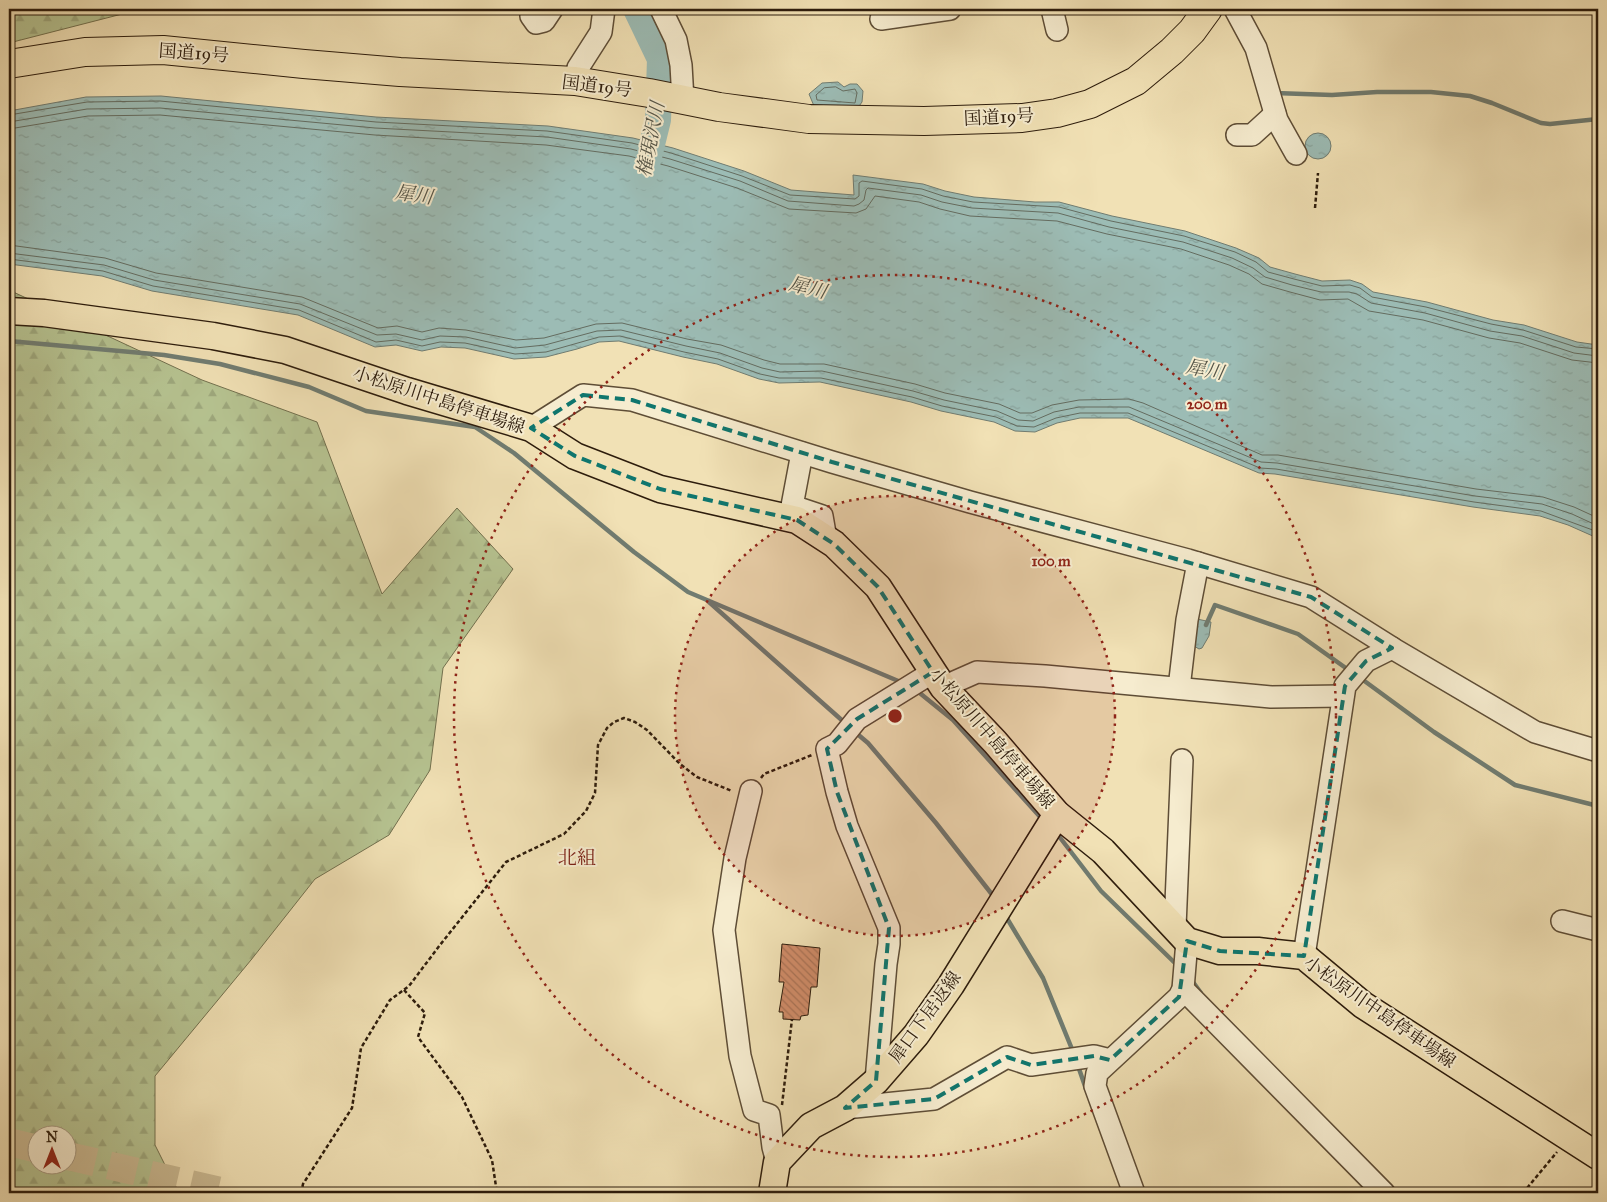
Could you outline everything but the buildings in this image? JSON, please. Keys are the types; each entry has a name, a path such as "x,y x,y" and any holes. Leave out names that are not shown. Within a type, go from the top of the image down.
{"highway":[{"name":"国道19号","path":"9,64 85,52 164,50 400,72 575,81 669,97 719,108 809,120 924,121 1022,118 1057,113 1090,104 1136,81 1172,52 1192,31 1208,9"}],"main road":[{"name":"小松原川中島停車場線","path":"9,311 44,313 213,336 285,350 407,391 531,428 575,456 660,489 798,520 834,544 878,588 938,680 1057,814 1103,851 1181,934 1220,951 1258,951 1304,956 1363,1005 1598,1155"},
{"name":"犀口下居返線","path":"777,1162 812,1126 845,1108 876,1081 916,1035 951,985 1057,814"},
{"path":"772,1193 777,1162"}],"street":[{"path":"533,9 531,16 536,23 544,21 552,9"},
{"path":"575,81 578,68 601,32 604,9"},
{"path":"661,9 676,40 681,65 669,97"},
{"path":"881,19 907,12 950,9"},
{"path":"1052,9 1057,30"},
{"path":"1235,9 1256,48 1275,114 1296,154"},
{"path":"1237,135 1252,135 1275,114"},
{"path":"531,428 583,395 632,400 802,453 970,502 1311,597 1392,648 1535,732 1598,751"},
{"path":"802,453 792,506 822,516 826,539"},
{"path":"1179,688 1187,620 1198,564"},
{"path":"1304,956 1344,691 1366,661 1392,648"},
{"path":"876,1081 889,928 847,826 827,749 837,744 851,726 938,680 977,672 1045,676 1271,697 1344,691"},
{"path":"1134,1193 1095,1086 1097,1073 1179,998 1183,989 1181,934 1182,760"},
{"path":"751,791 734,858 724,930 740,1056 754,1110 770,1115 773,1147 777,1162"},
{"path":"1562,921 1598,930"},
{"path":"1183,989 1384,1193"},
{"path":"845,1108 934,1099 1007,1057 1031,1066 1094,1056 1110,1060"}],"path":[{"path":"1315,208 1318,173"},
{"path":"300,1193 303,1184 352,1108 361,1048 390,1000 409,986 506,862 564,834 586,811 595,793 598,745 606,728 624,718 635,722 647,730 680,764 697,777 722,788 740,793 751,791 764,774 827,749"},
{"path":"404,990 424,1013 418,1037 462,1097 492,1160 497,1193"},
{"path":"783,1099 792,1019"},
{"path":"1523,1193 1568,1137"}],"highlighted area":[{"path":"583,395 632,400 832,462 1311,597 1392,648 1366,661 1345,686 1304,956 1220,951 1187,941 1179,997 1110,1060 1094,1056 1031,1065 1007,1057 934,1099 845,1108 876,1081 889,928 837,792 827,749 857,719 933,672 878,587 834,544 797,520 660,489 575,456 531,428"}],"green space":[{"path":"9,9 186,9 126,13 9,43"},
{"path":"636,9 657,9 663,42 641,46"},
{"path":"9,290 202,380 317,422 382,594 457,508 513,569 443,668 430,770 389,835 315,879 155,1076 155,1145 179,1193 9,1193"}],"water":[{"path":"838,82 844,87 850,84 857,84 863,91 862,102 857,109 814,106 809,94 822,83"},
{"name":"犀川","path":"161,96 376,117 548,126 633,138 673,148 744,171 791,190 854,195 853,175 923,184 974,197 1059,202 1112,216 1185,231 1236,248 1259,258 1270,267 1295,274 1322,281 1350,280 1362,284 1373,292 1427,302 1493,320 1524,325 1577,342 1598,345 1598,537 1540,516 1259,473 1128,418 1080,418 1057,423 1035,432 1015,431 994,422 820,382 779,383 759,379 717,364 619,341 599,342 546,357 514,359 465,348 441,347 422,351 396,345 375,347 298,315 152,291 102,276 9,264 9,111 86,97"},
{"path":"1318,133 1327,137 1331,146 1327,155 1318,159 1309,155 1305,146 1309,137"},
{"path":"1197,619 1211,622 1209,636 1202,648 1199,649 1194,646"}],"waterway":[{"name":"権現沢川","path":"636,9 660,59 658,120 644,177"},
{"path":"1275,93 1332,95 1377,92 1431,92 1470,96 1541,123 1550,124 1598,119"},
{"path":"9,341 164,355 220,364 309,387 366,411 475,427 514,453 634,552 688,592 903,683"},
{"path":"709,602 845,723"},
{"path":"1206,625 1215,605 1298,634 1350,671"},
{"path":"1359,677 1434,732 1515,785 1598,806"},
{"path":"916,690 953,720 1042,819"},
{"path":"855,732 868,743 936,823 994,897"},
{"path":"1058,835 1101,891 1178,966"},
{"path":"1005,915 1043,978 1074,1054"},
{"path":"1193,982 1201,993"},
{"path":"1077,1063 1086,1089"}],"tunnel":[{"path":"9,1142 28,1147"},
{"path":"78,1158 230,1193"}],"district":[{"name":"北組","path":"577,857"}]}
